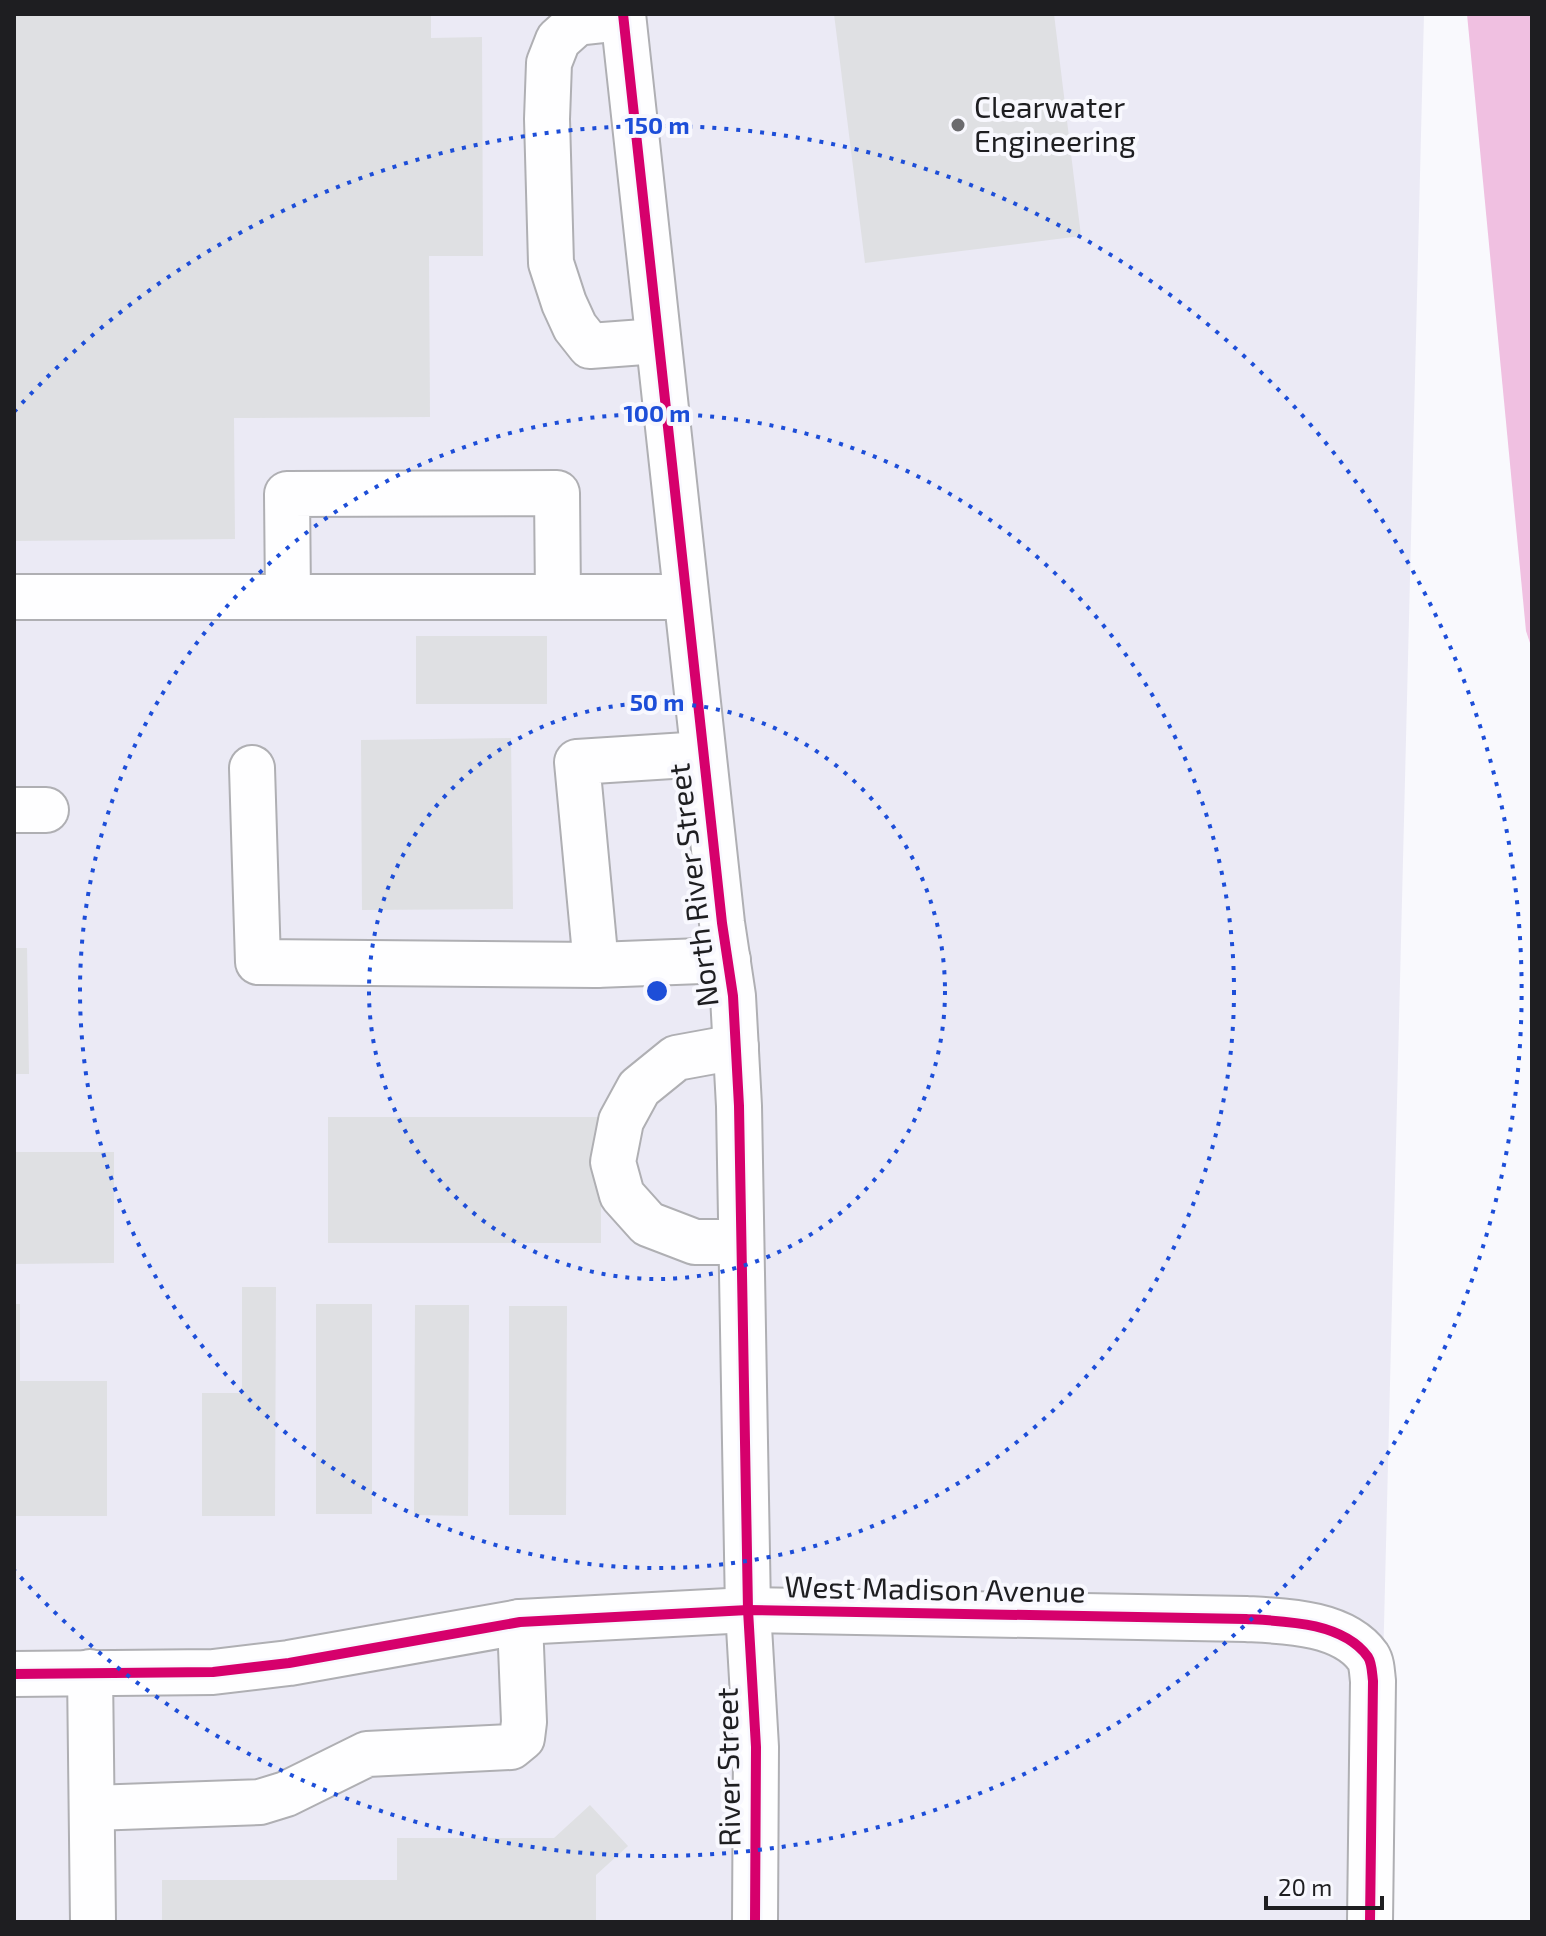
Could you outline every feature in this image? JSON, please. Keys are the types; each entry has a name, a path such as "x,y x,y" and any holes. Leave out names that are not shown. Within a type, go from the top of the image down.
{"street":[{"name":"North River Street","path":"623,16 736,1047 748,1610"},
{"path":"623,16 577,23 558,40 549,63 547,119 551,263 575,327 590,346 657,341"},
{"path":"288,597 287,494 557,493 558,597"},
{"path":"14,597 686,597"},
{"path":"596,965 577,762 703,754"},
{"path":"252,768 258,962 596,965 728,960"},
{"path":"736,1047 676,1058 639,1088 621,1121 613,1162 622,1195 648,1224 695,1242 741,1242"},
{"name":"West Madison Avenue","path":"14,1674 213,1672 289,1663 520,1622 748,1610 1289,1621 1312,1625 1350,1641 1370,1659 1373,1681 1370,1922"},
{"name":"River Street","path":"748,1610 756,1747 755,1922"},
{"path":"92,1808 260,1802 286,1794 367,1754 511,1747 522,1738 524,1722 520,1622"},
{"path":"90,1672 93,1922"}],"shaded area":[{"path":"14,14 1424,14 1383,1666 1381,1922 14,1922"},
{"path":"1467,14 1532,14 1532,649 1526,631"}],"building":[{"path":"14,14 431,14 431,38 482,37 483,256 429,256 430,417 234,418 235,539 14,541"},
{"name":"Clearwater Engineering","path":"834,14 1054,14 1081,236 865,263"},
{"path":"416,636 547,636 547,704 416,704"},
{"path":"511,738 513,909 362,910 361,740"},
{"path":"14,948 27,948 29,1074 14,1074"},
{"path":"328,1117 601,1117 601,1243 328,1243"},
{"path":"14,1152 114,1152 114,1263 14,1264"},
{"path":"242,1287 276,1287 275,1516 202,1516 202,1393 242,1393"},
{"path":"14,1304 20,1304 20,1381 107,1381 107,1516 14,1516"},
{"path":"316,1304 372,1304 372,1514 316,1514"},
{"path":"415,1305 469,1305 468,1516 414,1515"},
{"path":"509,1306 567,1306 566,1515 509,1515"},
{"path":"590,1805 628,1846 596,1875 596,1922 162,1922 162,1880 397,1880 397,1838 554,1838"}],"cycle path":[{"path":"623,14 722,923 733,996 739,1106 748,1610 756,1747 755,1922"},
{"path":"14,1674 213,1672 289,1663 520,1622 748,1610 1246,1619 1312,1626 1328,1630 1357,1645 1371,1665 1370,1922"}],"place":[{"name":"Clearwater Engineering","path":"958,125"}]}
